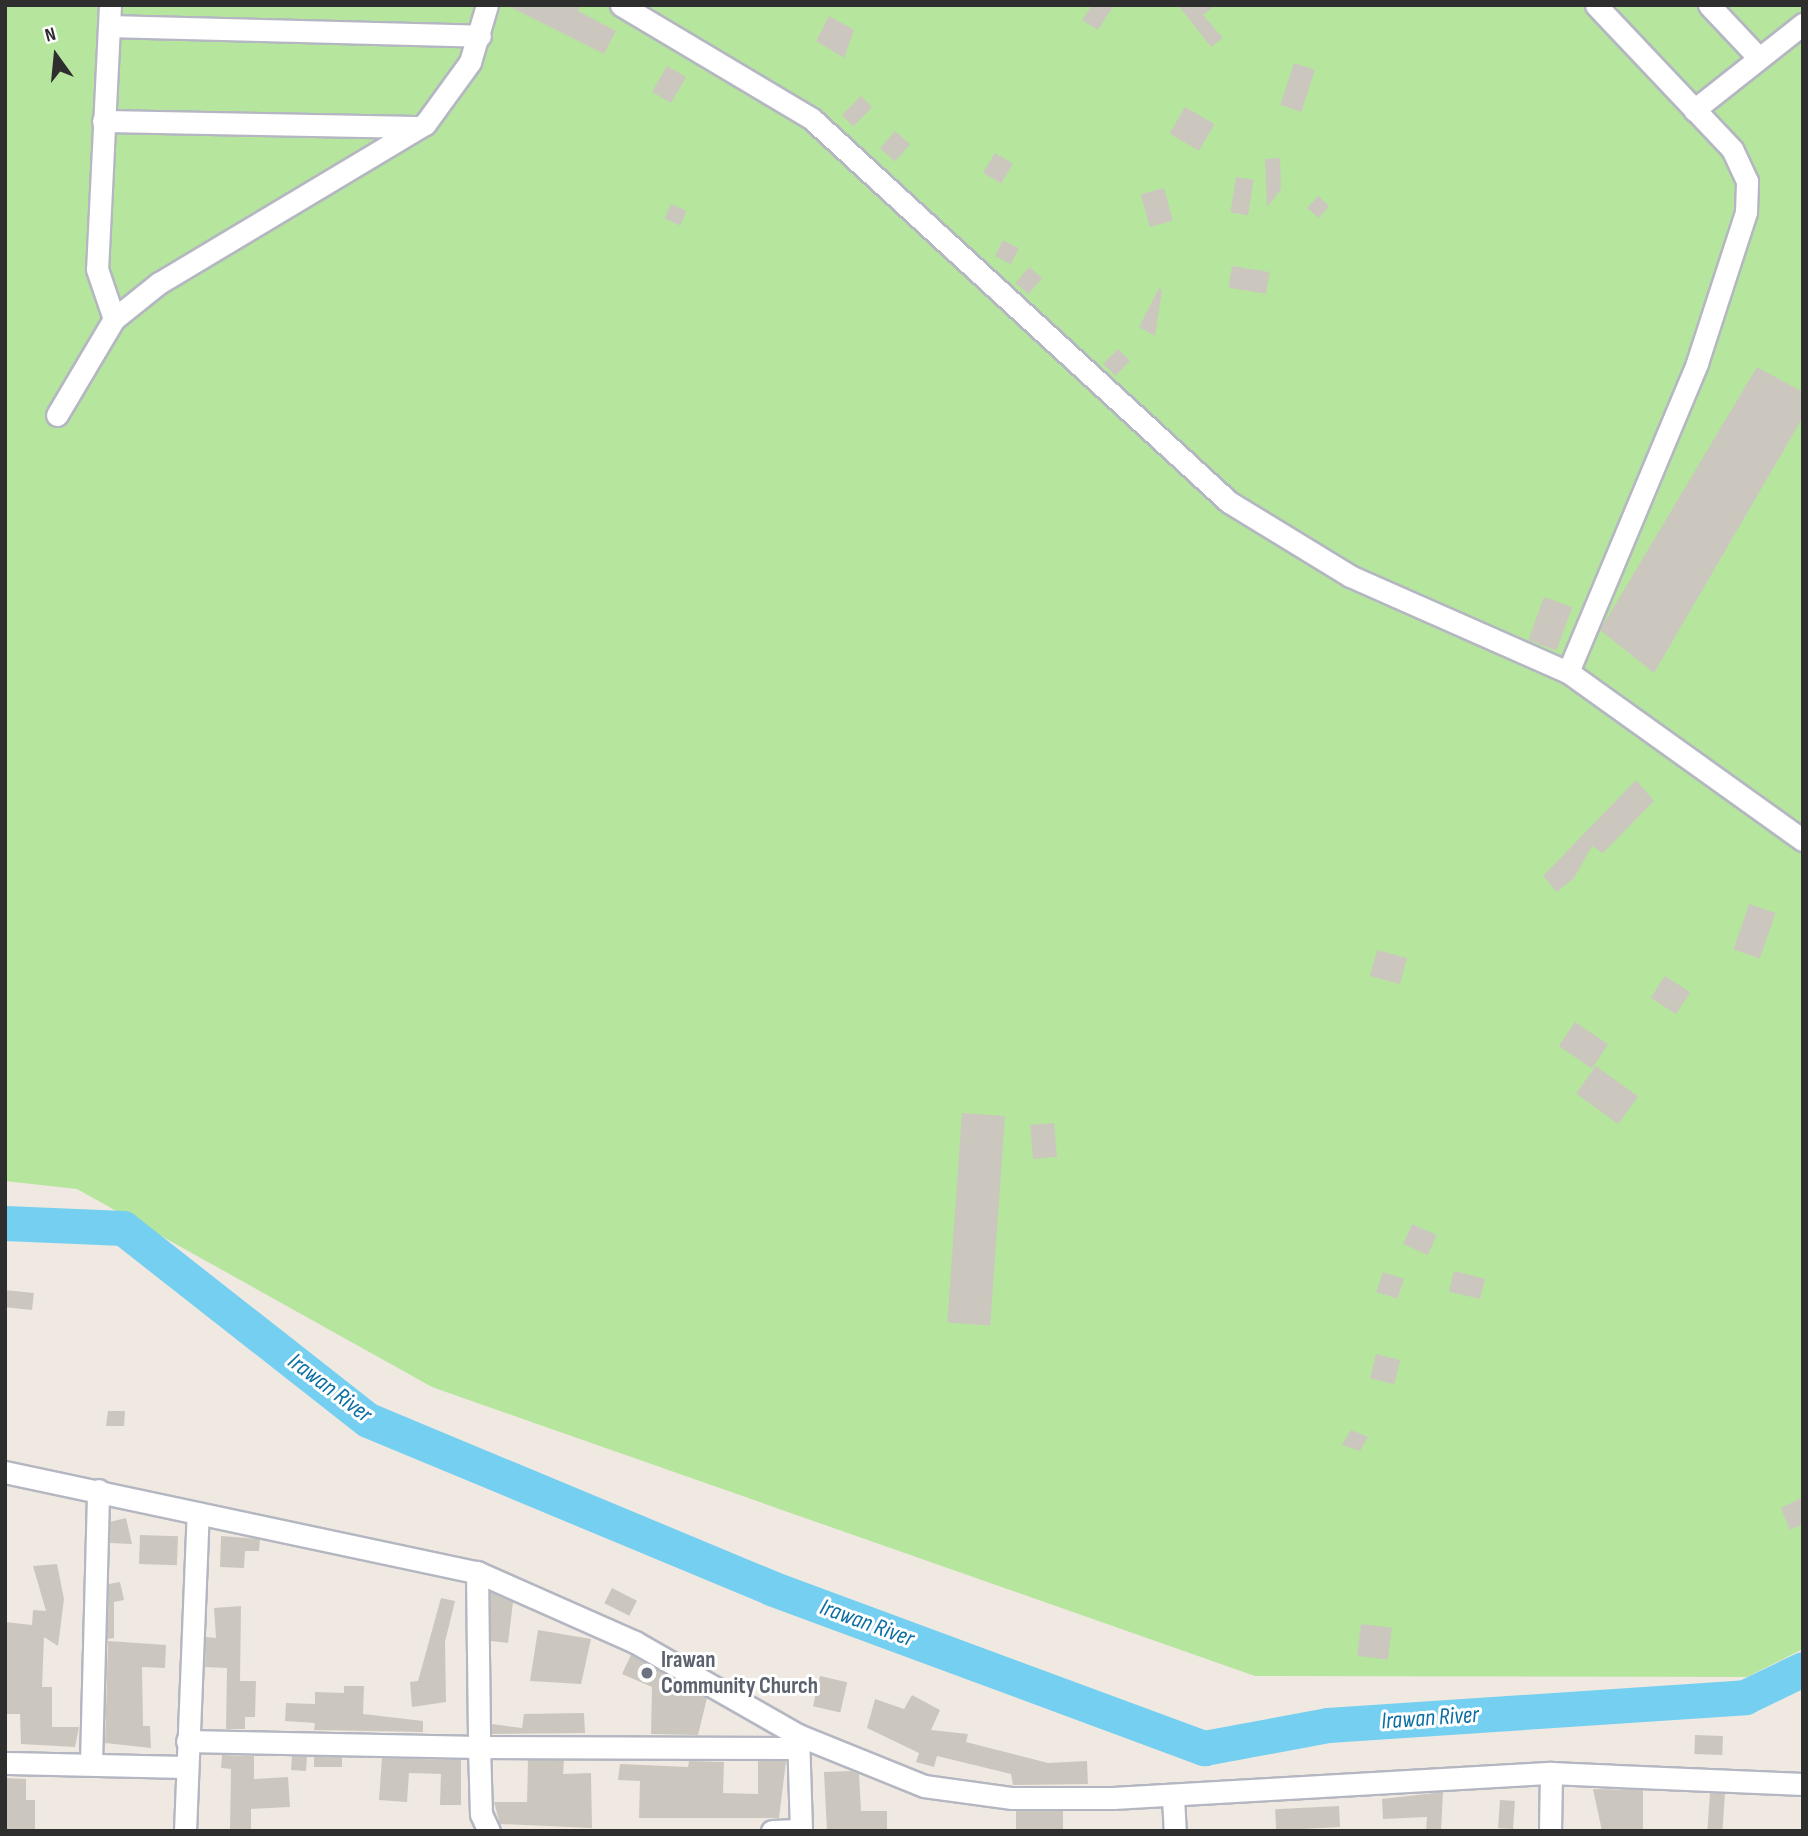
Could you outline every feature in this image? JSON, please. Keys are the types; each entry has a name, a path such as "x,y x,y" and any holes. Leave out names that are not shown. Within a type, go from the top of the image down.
{"street":[{"path":"57,415 114,319 159,283 418,127 470,62 480,36 487,5"},
{"path":"621,5 812,119 1229,502 1350,576 1568,672 1803,840"},
{"path":"1568,672 1697,363 1746,212 1742,165 1596,5"},
{"path":"1709,5 1759,58"},
{"path":"114,319 97,269 110,16 480,36"},
{"path":"1694,110 1803,24"},
{"path":"103,121 418,127"},
{"path":"5,1472 477,1572 624,1637 797,1742 924,1786 1012,1798 1173,1797 1551,1773 1803,1784"},
{"path":"91,1762 98,1490"},
{"path":"185,1831 198,1513"},
{"path":"477,1572 481,1814 489,1831"},
{"path":"187,1741 479,1746 797,1742"},
{"path":"772,1831 801,1830 797,1742"},
{"path":"5,1763 91,1762 186,1767"},
{"path":"1550,1831 1551,1773"},
{"path":"1173,1797 1175,1831"}],"green space":[{"path":"5,5 1803,5 1803,1649 1747,1677 1255,1676 432,1387 77,1189 5,1181"}],"building":[{"path":"506,5 580,5 578,11 616,31 604,54"},
{"path":"1092,5 1114,5 1098,30 1082,20"},
{"path":"1178,5 1216,5 1203,15 1223,38 1211,47"},
{"path":"829,16 854,30 844,58 816,41"},
{"path":"1294,63 1315,70 1301,112 1280,105"},
{"path":"667,66 686,77 671,103 652,92"},
{"path":"861,96 872,107 853,126 842,115"},
{"path":"1185,107 1214,124 1199,151 1170,134"},
{"path":"895,131 910,144 895,161 880,148"},
{"path":"995,153 1013,164 1001,184 983,173"},
{"path":"1280,158 1281,189 1267,207 1265,159"},
{"path":"1236,177 1254,180 1248,215 1230,213"},
{"path":"1164,188 1173,221 1150,227 1141,194"},
{"path":"1318,196 1329,206 1318,218 1307,208"},
{"path":"671,204 687,211 680,226 664,219"},
{"path":"1003,240 1019,248 1011,264 995,256"},
{"path":"1232,266 1270,272 1266,294 1229,288"},
{"path":"1029,267 1042,278 1029,294 1016,283"},
{"path":"1159,288 1162,290 1155,336 1139,327"},
{"path":"1118,349 1130,361 1115,376 1103,364"},
{"path":"1757,367 1803,392 1803,417 1654,673 1600,630"},
{"path":"1544,597 1572,607 1556,650 1528,640"},
{"path":"1636,780 1654,801 1603,853 1592,846 1574,878 1557,892 1543,876"},
{"path":"1749,904 1775,913 1760,959 1733,949"},
{"path":"1377,950 1407,958 1400,984 1370,976"},
{"path":"1665,976 1690,992 1676,1014 1651,998"},
{"path":"1575,1022 1608,1044 1592,1068 1559,1046"},
{"path":"1596,1066 1638,1097 1618,1124 1576,1094"},
{"path":"962,1113 1005,1116 990,1325 947,1322"},
{"path":"1054,1123 1057,1157 1033,1159 1030,1125"},
{"path":"1412,1224 1437,1235 1428,1255 1403,1244"},
{"path":"1454,1271 1485,1279 1480,1299 1449,1291"},
{"path":"1383,1272 1404,1279 1397,1299 1377,1292"},
{"path":"5,1290 34,1293 32,1310 5,1307"},
{"path":"1376,1354 1400,1360 1394,1384 1370,1378"},
{"path":"108,1411 125,1411 124,1426 106,1426"},
{"path":"1351,1430 1368,1437 1360,1451 1342,1445"},
{"path":"1803,1497 1803,1524 1790,1530 1781,1508"},
{"path":"126,1518 132,1544 110,1543 110,1522"},
{"path":"140,1535 178,1536 177,1565 139,1564"},
{"path":"221,1536 260,1539 259,1551 245,1551 244,1568 220,1567"},
{"path":"57,1564 64,1599 58,1646 44,1637 42,1687 52,1687 52,1727 79,1727 75,1747 21,1744 20,1714 5,1714 5,1622 32,1625 33,1610 46,1611 33,1566"},
{"path":"120,1582 124,1600 114,1602 114,1638 107,1639 109,1584"},
{"path":"612,1588 637,1601 629,1616 604,1603"},
{"path":"490,1592 513,1602 508,1643 491,1641"},
{"path":"441,1598 455,1601 445,1642 446,1702 412,1707 410,1682 418,1681"},
{"path":"241,1606 240,1681 256,1681 255,1717 245,1717 245,1729 226,1729 227,1668 205,1667 206,1637 216,1638 214,1608"},
{"path":"1361,1624 1392,1628 1388,1660 1357,1656"},
{"path":"538,1630 591,1639 581,1684 530,1681"},
{"path":"108,1641 166,1645 165,1668 142,1667 143,1726 150,1726 151,1748 105,1743"},
{"path":"631,1655 707,1698 698,1735 651,1734 652,1687 622,1674"},
{"path":"820,1676 847,1682 840,1713 813,1706"},
{"path":"344,1686 364,1686 363,1714 423,1721 423,1732 314,1730 315,1723 285,1721 286,1703 315,1704 315,1692 344,1693"},
{"path":"912,1695 940,1710 931,1730 968,1734 966,1742 1048,1763 1087,1761 1088,1784 1013,1785 1011,1774 937,1756 934,1767 916,1762 919,1753 867,1728 875,1699 904,1709"},
{"path":"584,1713 585,1733 492,1734 492,1724 522,1728 524,1714"},
{"path":"1695,1735 1723,1736 1722,1755 1694,1754"},
{"path":"222,1755 254,1756 254,1779 288,1777 290,1807 251,1809 251,1831 230,1831 231,1769 221,1768"},
{"path":"292,1756 307,1757 306,1771 291,1770"},
{"path":"314,1757 342,1757 342,1767 314,1767"},
{"path":"382,1758 461,1760 461,1805 440,1805 441,1774 409,1773 407,1802 379,1800"},
{"path":"528,1760 564,1760 563,1774 591,1773 592,1828 500,1824 494,1802 527,1802"},
{"path":"689,1761 724,1762 723,1793 758,1794 758,1761 786,1761 779,1818 639,1818 640,1781 618,1780 620,1764 688,1767"},
{"path":"851,1771 859,1774 861,1811 887,1811 887,1831 827,1831 824,1772"},
{"path":"5,1778 26,1779 26,1800 35,1800 35,1831 5,1831"},
{"path":"1593,1789 1643,1790 1643,1831 1602,1831"},
{"path":"1443,1792 1441,1831 1426,1831 1427,1817 1383,1819 1382,1799"},
{"path":"1710,1793 1725,1794 1722,1831 1707,1831"},
{"path":"1500,1800 1515,1801 1513,1829 1498,1828"},
{"path":"1339,1806 1340,1827 1276,1830 1275,1809"},
{"path":"1016,1811 1063,1811 1063,1831 1016,1831"}],"waterway":[{"name":"Irawan River","path":"5,1223 123,1228 368,1420 771,1588 1204,1748 1328,1725 1745,1697 1803,1669"}],"place":[{"name":"Irawan Community Church","path":"647,1673"}]}
